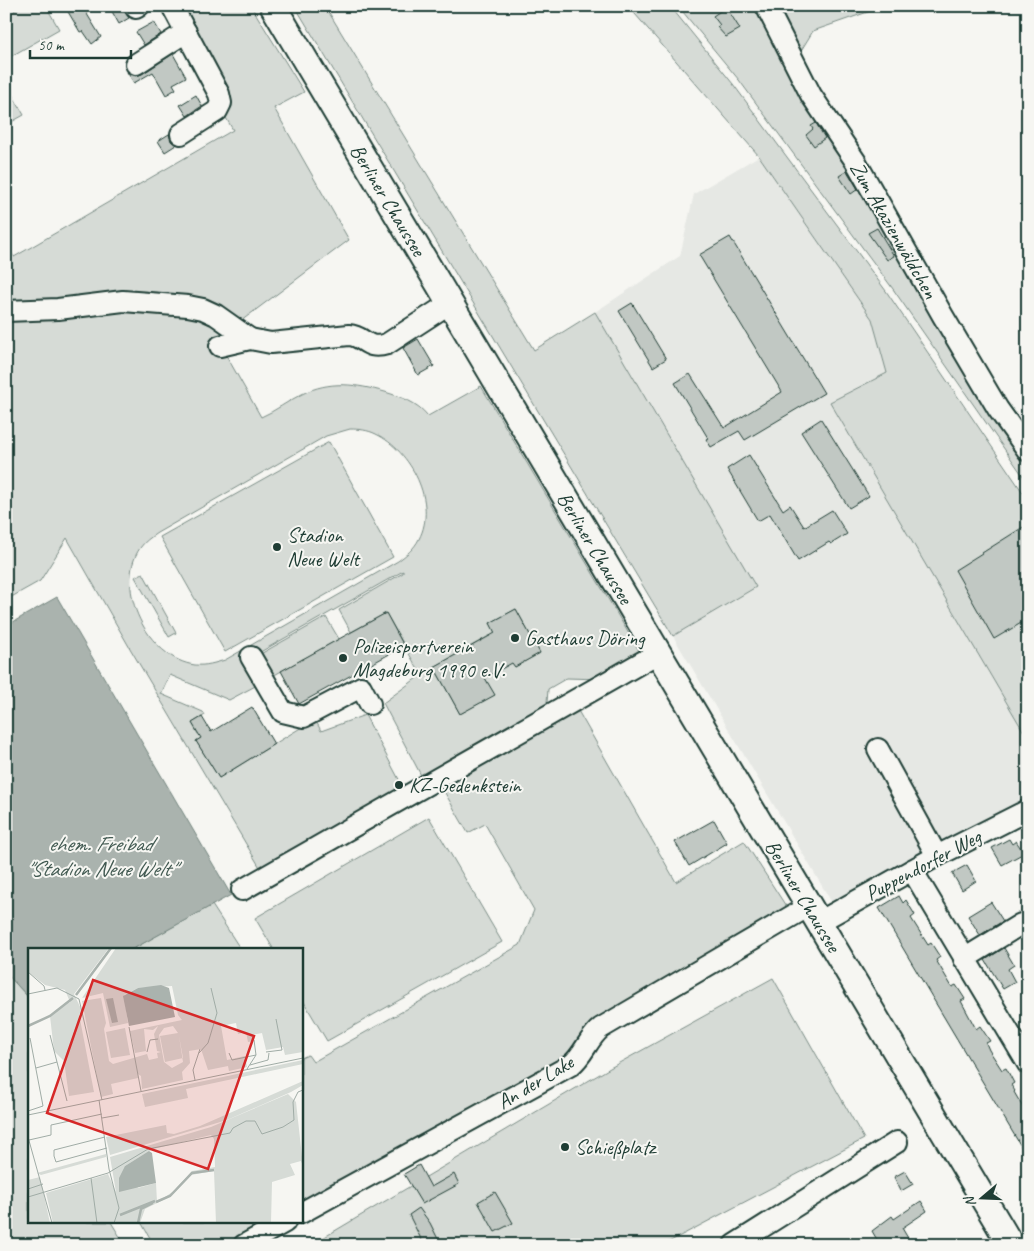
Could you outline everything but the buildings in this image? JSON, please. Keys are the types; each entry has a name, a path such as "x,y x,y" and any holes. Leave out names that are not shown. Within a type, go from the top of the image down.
{"main road":[{"name":"Berliner Chaussee","path":"273,6 1011,1245"}],"street":[{"path":"172,6 220,94 221,103 217,111 181,134"},
{"name":"Zum Akazienwäldchen","path":"766,6 811,95 856,162 998,409 1028,451"},
{"path":"142,64 188,36"},
{"path":"6,311 49,310 123,302 188,306 203,309 216,315 250,339"},
{"path":"220,346 250,339 271,343 349,335 357,337 371,346 382,346 450,303"},
{"path":"242,890 658,653"},
{"path":"251,657 282,712 304,718 361,687 370,704"},
{"path":"878,750 937,856"},
{"name":"Puppendorfer Weg","path":"814,914 912,870 1028,810"},
{"path":"912,870 964,959 1021,1035 1028,1064"},
{"name":"An der Lake","path":"302,1212 571,1065 582,1054 592,1037 601,1028 814,914"},
{"path":"964,959 1021,924"},
{"path":"734,1245 897,1142"},
{"path":"244,1245 281,1224"}],"shaded area":[{"path":"23,6 46,6 59,29 6,59 6,15"},
{"path":"174,6 251,6 304,92 274,108 349,240 217,339 261,417 312,390 333,385 353,385 385,392 414,404 428,416 481,386 641,654 600,679 567,678 548,689 546,716 573,702 676,882 744,841 791,914 601,1028 582,1054 302,1202 302,1058 308,1055 313,1062 520,945 534,910 485,824 468,833 437,779 424,781 383,703 421,675 386,613 351,632 339,610 403,573 403,571 248,659 261,683 229,700 170,675 161,694 203,712 205,715 192,723 198,734 209,728 211,732 196,741 219,778 315,719 321,731 365,715 404,789 265,876 67,538 40,581 6,600 6,243 14,257 233,130 165,11","holes":["350,429 376,434 389,442 410,465 418,479 423,494 424,525 419,539 412,549 398,561 225,660 207,665 195,665 178,660 163,650 150,636 140,619 133,601 131,582 133,564 140,548 157,533 326,436","516,609 540,653 515,667 490,623","489,636 506,666 485,678 494,695 460,714 434,667"]},
{"path":"295,6 325,6 534,350 595,312 756,587 673,636"},
{"path":"628,6 670,6 733,84 886,291 1028,500 1028,739 830,402 887,373 872,319 759,156"},
{"path":"678,6 885,6 813,31 794,62 998,409 1028,433 1028,483 893,289 739,80"},
{"path":"6,84 24,115 6,125"},
{"path":"759,156 872,319 887,373 830,402 1028,739 1028,799 831,901 673,636 755,587 595,312 680,256 694,194"},
{"name":"Stadion Neue Welt","path":"329,442 393,557 225,652 160,537"},
{"path":"143,573 176,633 169,637 135,577"},
{"path":"326,617 339,639 269,678 257,656"},
{"path":"429,817 502,942 327,1041 302,999 302,948 273,948 255,918"},
{"path":"212,905 240,948 135,948"},
{"path":"6,973 28,997 28,1224 112,1224 125,1245 6,1245"},
{"path":"773,978 864,1139 663,1245 311,1245 610,1068"},
{"path":"142,1224 262,1224 225,1245 154,1245"}],"water":[{"name":"ehem. Freibad \"Stadion Neue Welt\"","path":"57,597 231,895 135,948 28,948 28,997 6,973 6,626"}],"place":[{"name":"Stadion Neue Welt","path":"277,547"},
{"name":"Gasthaus Döring","path":"515,638"},
{"name":"Polizeisportverein Magdeburg 1990 e.V.","path":"343,658"},
{"name":"KZ-Gedenkstein","path":"399,785"},
{"name":"Schießplatz","path":"565,1147"}]}
